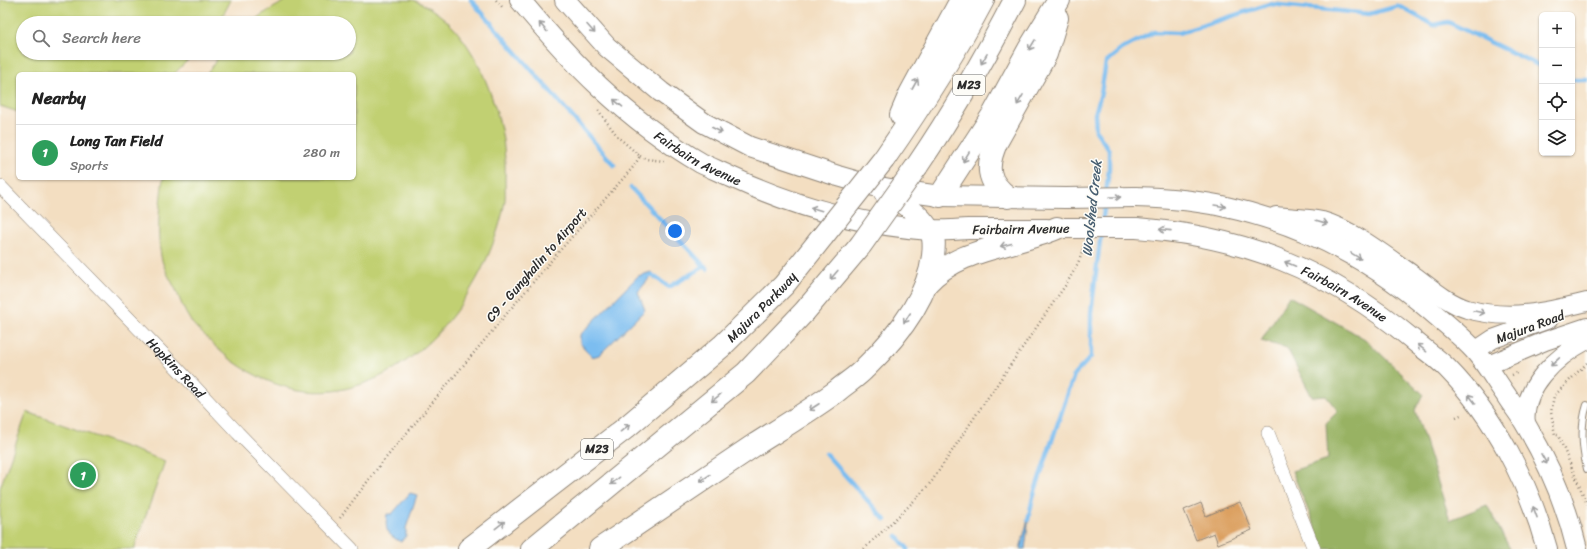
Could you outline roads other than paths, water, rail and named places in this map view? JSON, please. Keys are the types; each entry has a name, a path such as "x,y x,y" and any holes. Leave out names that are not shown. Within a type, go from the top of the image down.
{"highway":[{"path":"884,159 910,94 961,0"},
{"name":"Majura Parkway","path":"469,549 623,430 722,346 784,285 884,159 935,82 983,0"},
{"name":"M23","path":"532,549 746,373 805,311 860,246 944,127 990,49 1015,0"},
{"path":"940,196 994,113 1029,49 1061,0"},
{"path":"1008,197 999,190 992,179 989,165 991,155 997,141 1046,54 1061,0"},
{"path":"600,549 818,404 865,369 895,336 913,309 926,284 932,265 934,239 926,224"},
{"path":"926,284 940,270 955,262 987,250 1039,236 1060,228"}],"main road":[{"path":"565,0 607,47 661,92 704,123 750,147 805,166 869,185 940,196 1066,198 1135,197 1183,200 1225,206 1256,214 1327,240 1405,288 1481,359 1526,425 1546,463 1559,491 1576,549"},
{"name":"Fairbairn Avenue","path":"514,6 554,40 599,86 638,119 680,150 703,164 774,195 844,217 895,226 926,224 1060,228 1136,228 1168,230 1235,244 1274,257 1313,273 1370,306 1440,362 1452,374 1496,432 1518,471 1539,522 1547,549"},
{"path":"869,185 905,204 926,224 940,196"},
{"path":"1256,214 1313,220 1333,226 1375,248 1452,302 1475,311 1496,314 1528,315 1549,312 1587,302"},
{"name":"Majura Road","path":"1481,359 1494,339 1587,306"},
{"name":"Majura Road","path":"1481,359 1545,341 1587,327"},
{"path":"1526,425 1526,408 1536,384 1556,361 1577,345 1587,340"},
{"path":"1452,374 1481,359"}],"street":[{"name":"Hopkins Road","path":"0,186 352,549"},
{"path":"1268,433 1314,549"}],"lane":[{"path":"1587,405 1582,435 1583,452 1587,469"}],"water":[{"path":"651,272 652,275 638,292 645,310 599,355 592,357 580,343 580,335 638,276"},
{"path":"410,493 417,495 406,528 406,536 401,542 389,534 386,524 387,514 392,514"},
{"path":"1029,516 1025,549 1020,549"}],"waterway":[{"path":"471,0 614,165"},
{"name":"Woolshed Creek","path":"1106,194 1109,169 1109,150 1096,131 1095,114 1101,93 1106,62 1122,49 1154,32 1179,33 1270,4 1369,14 1399,6 1433,25 1448,22 1539,66"},
{"name":"Woolshed Creek","path":"1575,80 1587,80"},
{"path":"631,188 707,269"},
{"name":"Woolshed Creek","path":"1102,223 1105,203"},
{"name":"Woolshed Creek","path":"1028,520 1033,497 1074,375 1091,357 1091,313 1101,233"},
{"path":"652,275 669,287 705,266"},
{"path":"826,454 885,520"},
{"path":"897,536 908,549"}],"place":[{"name":"Long Tan Field","path":"83,475"}]}
